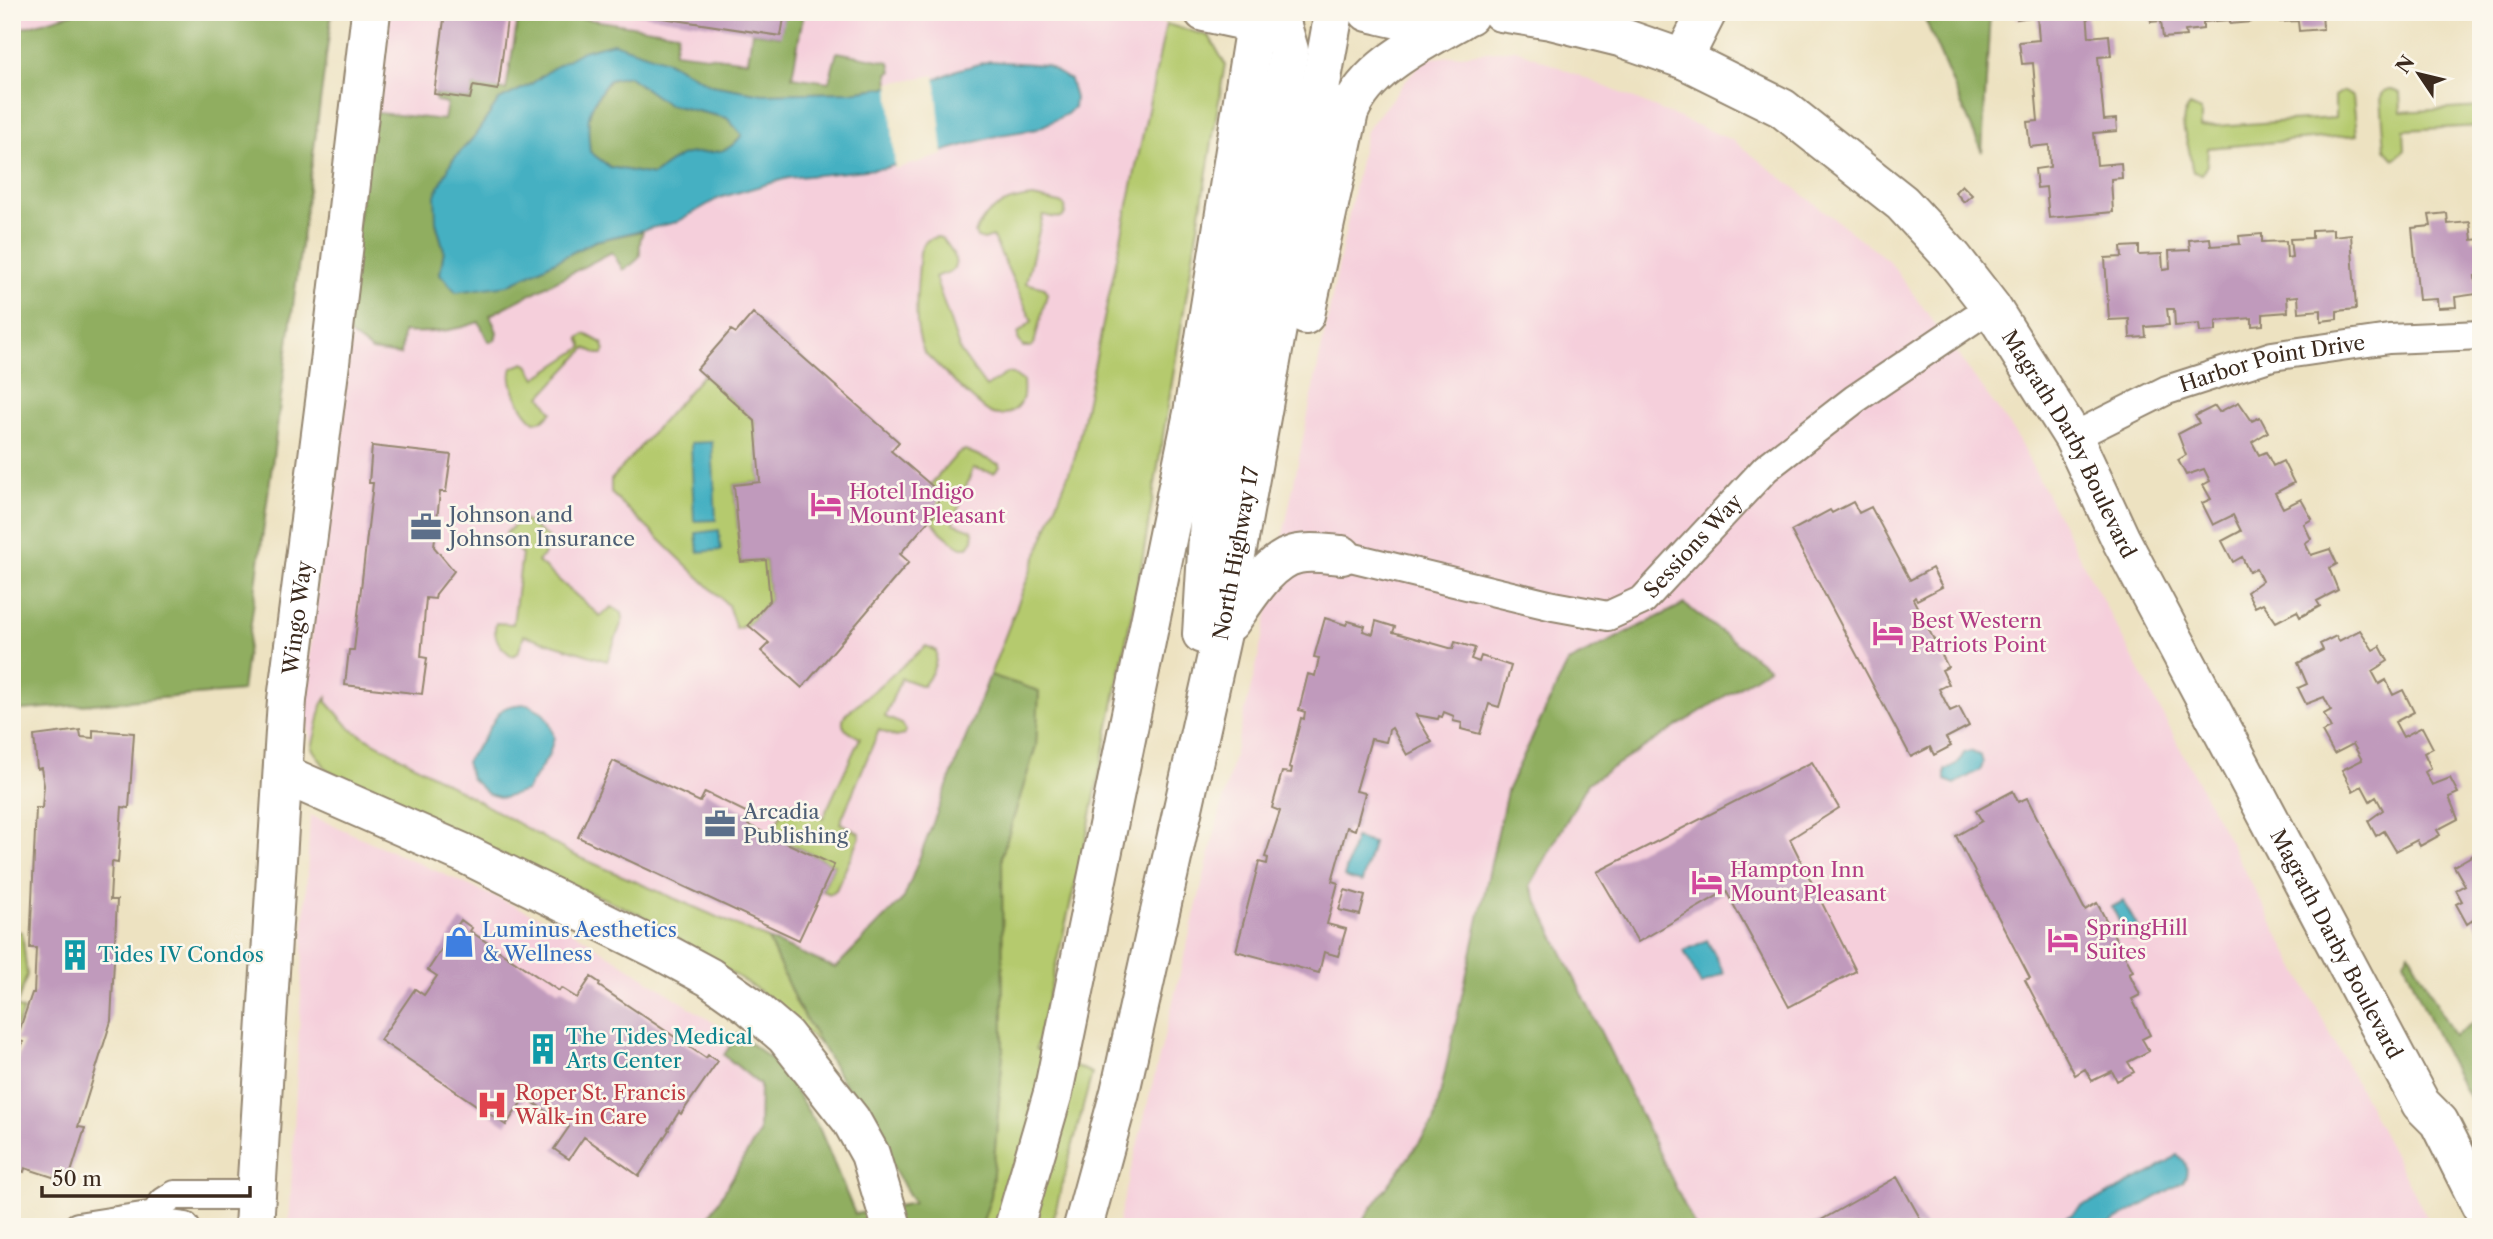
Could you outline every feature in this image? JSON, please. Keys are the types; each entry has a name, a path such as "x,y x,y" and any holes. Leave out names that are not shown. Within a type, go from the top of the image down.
{"main road":[{"name":"Wingo Way","path":"255,1211 287,700 371,12"},
{"path":"1194,762 1209,520 1289,50 1264,16 1205,12"},
{"name":"North Highway 17","path":"1083,1227 1120,1091 1222,633 1334,12"},
{"path":"1368,12 1424,24 1467,16"},
{"name":"Magrath Darby Boulevard","path":"1501,12 1551,20 1620,37 1684,59 1782,108 1902,203 1954,258 1991,306 2073,437 2121,540 2421,1104 2439,1122 2481,1206"},
{"path":"1684,59 1707,12"},
{"path":"1014,1227 1053,1093 1193,413 1264,16"},
{"path":"1259,437 1288,387 1349,112 1357,94 1403,53 1467,16"},
{"path":"1222,633 1263,576 1278,565 1297,554 1342,555"},
{"path":"283,774 463,853 659,950 709,977 750,1006 785,1036 851,1120 870,1154 889,1215"},
{"name":"Magrath Darby Boulevard","path":"2421,1104 2421,1129 2470,1227"}],"street":[{"name":"Sessions Way","path":"1342,555 1553,606 1608,616 1643,600 1766,468 1855,399 1991,306"},
{"name":"Harbor Point Drive","path":"2073,437 2167,390 2272,356 2389,339 2481,335"},
{"path":"155,1215 164,1202 175,1195 255,1211"},
{"path":"78,1227 155,1215 169,1225 185,1227"}],"shaded area":[{"path":"12,12 77,12 12,31"},
{"path":"384,12 1122,12 1166,24 1075,457 904,898 834,968 572,854 351,729 327,699 322,705 312,748 306,720 307,677"},
{"path":"1516,49 1734,141 1889,261 2013,430 2432,1227 1695,1227 1434,1122 1358,1227 1117,1227 1257,663 1366,131 1423,59"},
{"path":"310,815 574,932 779,1065 759,1133 703,1227 289,1227"}],"green space":[{"path":"77,12 332,12 242,691 12,711 12,31"},
{"path":"785,12 803,16 792,77 829,82 837,52 890,62 892,72 888,73 889,87 852,92 763,94 711,85 667,61 550,70 530,85 499,100 474,137 452,161 436,223 444,250 440,274 508,285 595,241 643,231 637,260 623,270 612,252 490,315 497,332 495,340 490,342 479,322 441,331 403,332 401,355 372,351 345,331 371,112 444,120 447,103 436,101 434,94 470,99 473,86 506,90 517,24 524,13 547,13 678,33 674,52 748,61 752,32 780,36"},
{"path":"1922,12 1990,12 1982,152"},
{"path":"1166,24 1209,36 1225,64 1142,562 1089,825 1036,1049 1092,1073 1051,1227 981,1227 991,1196 1003,1053 1002,855 1036,746 1039,692 990,675 1075,457"},
{"path":"628,76 667,104 727,118 742,134 724,150 683,155 653,175 610,167 590,152 590,113 610,80"},
{"path":"2389,89 2400,93 2401,112 2481,107 2481,126 2404,130 2405,150 2394,159 2385,149 2381,97 2384,91"},
{"path":"2343,91 2353,97 2357,135 2208,148 2207,165 2202,174 2193,172 2183,124 2190,106 2201,111 2201,127 2335,118 2335,96"},
{"path":"1033,197 1060,203 1065,206 1065,211 1059,218 1043,215 1026,283 1045,288 1047,294 1034,344 1023,347 1018,333 1032,321 993,237 984,240 977,238 975,233 985,218 998,207"},
{"path":"939,237 955,258 951,271 935,277 960,351 986,387 1007,373 1023,381 1022,401 1009,413 996,415 987,411 924,352 916,316 920,252 927,241"},
{"path":"585,334 602,343 605,350 603,354 586,348 541,396 552,412 543,420 535,422 513,389 512,368 524,363 536,378 583,347 579,338"},
{"path":"703,375 755,421 760,482 734,485 741,562 766,560 770,600 748,625 736,629 728,605 611,493 611,480"},
{"path":"965,450 999,464 1000,467 994,473 973,468 953,523 972,530 973,537 968,547 959,547 941,532 924,510 926,490 958,453"},
{"path":"524,520 547,537 551,544 538,562 600,616 612,607 622,613 623,619 607,661 524,635 518,653 512,656 498,642 496,623 513,624 522,554 507,540 506,533 519,521"},
{"path":"1684,604 1769,668 1588,783 1530,886 1695,1227 1358,1227 1434,1122 1507,791 1568,662"},
{"path":"926,646 936,651 933,670 923,686 901,678 885,717 902,724 906,731 904,735 896,737 879,730 840,823 859,833 860,837 836,890 830,894 822,891 834,865 772,836 783,808 792,803 823,818 860,738 844,727 845,715"},
{"path":"990,675 1039,691 1036,746 1002,855 1003,1053 991,1196 981,1227 703,1227 759,1133 760,1085 724,1055 738,1034 779,1065 820,1130 855,1214 914,1203 796,1002 768,939 835,968 904,898"},
{"path":"327,697 327,702 351,729 572,854 768,939 796,1002 822,1046 757,989 639,914 396,808 327,770 312,748 322,705"},
{"path":"12,931 22,932 27,975 16,1007 23,1010 12,1040"},
{"path":"2409,952 2454,1036 2481,1017 2481,1117 2449,1060 2421,1001 2404,960"}],"water":[{"path":"613,43 667,61 711,85 763,94 852,92 896,86 937,79 990,61 1046,65 1070,80 1075,98 1074,107 1067,114 1037,129 1000,135 885,168 788,178 719,198 677,222 595,241 508,285 456,292 440,274 444,250 436,222 435,195 452,161 474,137 499,100 530,85 583,51","holes":["628,76 667,104 727,118 742,135 730,147 717,152 683,155 653,175 610,167 590,152 590,113 596,98 609,80"]},
{"path":"712,442 716,520 694,521 691,443"},
{"path":"719,530 721,550 698,552 696,533"},
{"path":"528,704 542,712 549,722 554,737 549,755 526,791 503,798 488,794 471,778 466,762 501,711 511,706"},
{"path":"1970,751 1981,756 1981,769 1955,784 1945,780 1945,770 1958,763 1964,753"},
{"path":"1355,838 1373,843 1362,882 1344,877"},
{"path":"2123,901 2140,931 2134,940 2127,937 2112,907"},
{"path":"1707,940 1724,973 1701,985 1684,951"},
{"path":"2177,1155 2186,1167 2183,1182 2104,1227 2020,1227 2029,1219 2040,1217 2046,1222 2056,1223 2073,1214 2082,1205 2154,1171"}],"pier":[{"path":"935,75 943,155 895,169 889,83"}],"building":[{"path":"445,12 508,12 498,90 473,86 470,99 434,94"},
{"path":"623,12 785,12 781,36"},
{"path":"2016,12 2087,12 2089,37 2109,35 2111,56 2098,57 2104,120 2116,119 2117,131 2094,133 2097,165 2121,163 2122,178 2111,179 2113,212 2049,218 2046,187 2037,188 2035,169 2050,167 2049,145 2030,147 2027,122 2038,121 2033,63 2022,64 2019,42 2039,40 2037,16 2017,19"},
{"path":"2150,12 2278,14 2251,17 2251,22 2203,22 2203,29 2185,31 2186,36 2163,38 2161,21 2151,22"},
{"path":"2278,12 2322,12 2323,29 2299,31 2298,21 2280,22"},
{"path":"2419,12 2443,12 2443,16 2419,18"},
{"path":"1962,185 1972,195 1964,202 1955,192"},
{"path":"2447,213 2448,224 2470,222 2472,240 2481,239 2481,276 2475,276 2477,294 2455,297 2456,307 2438,308 2437,299 2419,300 2412,228 2431,226 2429,215"},
{"path":"2333,229 2333,236 2351,234 2356,309 2337,311 2337,319 2321,321 2321,310 2299,312 2298,296 2287,297 2288,312 2263,314 2263,325 2252,326 2252,318 2216,321 2216,331 2200,332 2199,324 2175,326 2174,309 2167,309 2169,325 2145,327 2146,337 2130,338 2129,319 2109,320 2105,258 2122,257 2121,247 2139,246 2139,255 2162,254 2163,270 2170,269 2169,251 2190,250 2189,240 2210,238 2211,246 2240,244 2239,236 2262,234 2262,242 2286,241 2287,258 2292,257 2290,239 2312,238 2312,230"},
{"name":"Hotel Indigo Mount Pleasant","path":"753,313 899,442 891,451 938,491 938,510 900,554 909,562 802,688 761,651 769,643 748,625 770,600 766,560 741,562 734,485 760,482 755,421 697,369 731,330 736,333"},
{"path":"2239,402 2252,421 2260,417 2268,432 2252,442 2259,455 2266,452 2273,466 2283,461 2294,483 2275,493 2283,508 2301,499 2312,519 2304,524 2311,539 2305,543 2311,555 2330,549 2337,564 2329,568 2338,590 2317,601 2320,606 2300,617 2297,611 2276,622 2263,603 2255,607 2247,592 2262,581 2256,569 2249,572 2242,557 2233,562 2222,541 2241,531 2233,515 2213,525 2202,503 2211,499 2203,485 2210,481 2204,469 2186,475 2178,460 2186,455 2178,434 2199,423 2195,416 2215,406 2219,412"},
{"path":"372,446 451,455 446,492 440,492 434,547 454,571 435,599 426,598 421,657 427,658 422,694 345,685 349,650 354,650 373,483 369,483"},
{"name":"Best Western Patriots Point","path":"1853,502 1859,513 1871,507 1910,580 1932,568 1942,587 1917,600 1915,597 1913,599 1948,667 1942,670 1949,684 1939,689 1950,711 1959,707 1969,726 1946,738 1951,746 1934,755 1930,747 1911,757 1791,531 1830,510 1832,513"},
{"path":"1325,618 1346,625 1348,621 1365,626 1363,631 1373,634 1376,621 1395,627 1393,632 1453,649 1455,642 1475,648 1471,659 1479,662 1481,656 1511,666 1499,707 1489,704 1480,734 1461,729 1462,723 1453,721 1454,716 1444,712 1438,719 1416,715 1432,742 1407,755 1392,728 1386,742 1371,739 1356,791 1365,793 1355,830 1347,827 1332,881 1338,883 1327,924 1346,929 1338,956 1324,952 1319,973 1236,951 1259,862 1267,864 1268,858 1265,857 1280,811 1272,808 1282,772 1291,773 1292,768 1289,767 1301,718 1304,719 1305,712 1299,710 1308,674 1315,676 1319,658 1314,657"},
{"path":"2360,630 2373,650 2380,646 2388,661 2372,671 2379,684 2386,680 2393,695 2403,690 2414,712 2395,722 2403,737 2422,727 2433,748 2424,753 2431,768 2425,772 2432,785 2450,778 2458,793 2449,797 2458,819 2437,830 2440,835 2420,846 2417,840 2396,851 2384,831 2376,836 2368,821 2383,810 2376,797 2370,801 2362,786 2353,791 2342,770 2362,760 2353,744 2334,754 2322,732 2331,728 2324,714 2331,710 2324,697 2306,704 2298,688 2307,684 2298,663 2323,650 2320,644 2336,636 2339,641"},
{"name":"Tides IV Condos","path":"80,730 81,737 93,738 93,730 134,733 129,808 122,807 118,863 112,862 110,900 117,900 111,1021 78,1127 85,1128 68,1182 25,1168 24,1172 12,1168 12,1076 23,1042 16,1040 34,993 36,948 30,948 36,808 42,808 44,785 41,768 37,769 34,736"},
{"path":"613,761 700,802 705,792 752,815 748,825 834,865 799,940 578,837"},
{"name":"Hampton Inn Mount Pleasant","path":"1812,762 1839,808 1790,839 1856,971 1789,1007 1726,891 1638,942 1597,872"},
{"name":"SpringHill Suites","path":"2013,791 2018,802 2027,798 2085,910 2097,903 2133,971 2129,973 2140,995 2132,999 2150,1035 2142,1039 2149,1051 2128,1062 2134,1072 2117,1081 2112,1071 2092,1081 2085,1069 2075,1075 2025,980 2030,978 1956,836 1982,821 1976,811"},
{"path":"2475,854 2481,864 2481,933 2473,920 2467,924 2456,904 2462,901 2456,890 2465,885 2454,866"},
{"path":"1345,890 1365,896 1360,915 1339,910"},
{"name":"The Tides Medical Arts Center","path":"461,920 472,928 470,931 559,991 561,988 577,998 591,977 600,983 599,986 706,1058 708,1055 718,1061 681,1114 679,1112 639,1176 584,1137 569,1159 554,1149 569,1127 525,1097 506,1125 380,1040 415,989 424,995 437,976 428,970"},
{"path":"1897,1177 1925,1227 1809,1227"}],"place":[{"name":"Hotel Indigo Mount Pleasant","path":"826,504"},
{"name":"Johnson and Johnson Insurance","path":"426,527"},
{"name":"Best Western Patriots Point","path":"1888,633"},
{"name":"Arcadia Publishing","path":"720,824"},
{"name":"Hampton Inn Mount Pleasant","path":"1707,882"},
{"name":"SpringHill Suites","path":"2063,940"},
{"name":"Luminus Aesthetics & Wellness","path":"459,942"},
{"name":"Tides IV Condos","path":"75,955"},
{"name":"The Tides Medical Arts Center","path":"543,1049"},
{"name":"Roper St. Francis Walk-in Care","path":"492,1105"}]}
